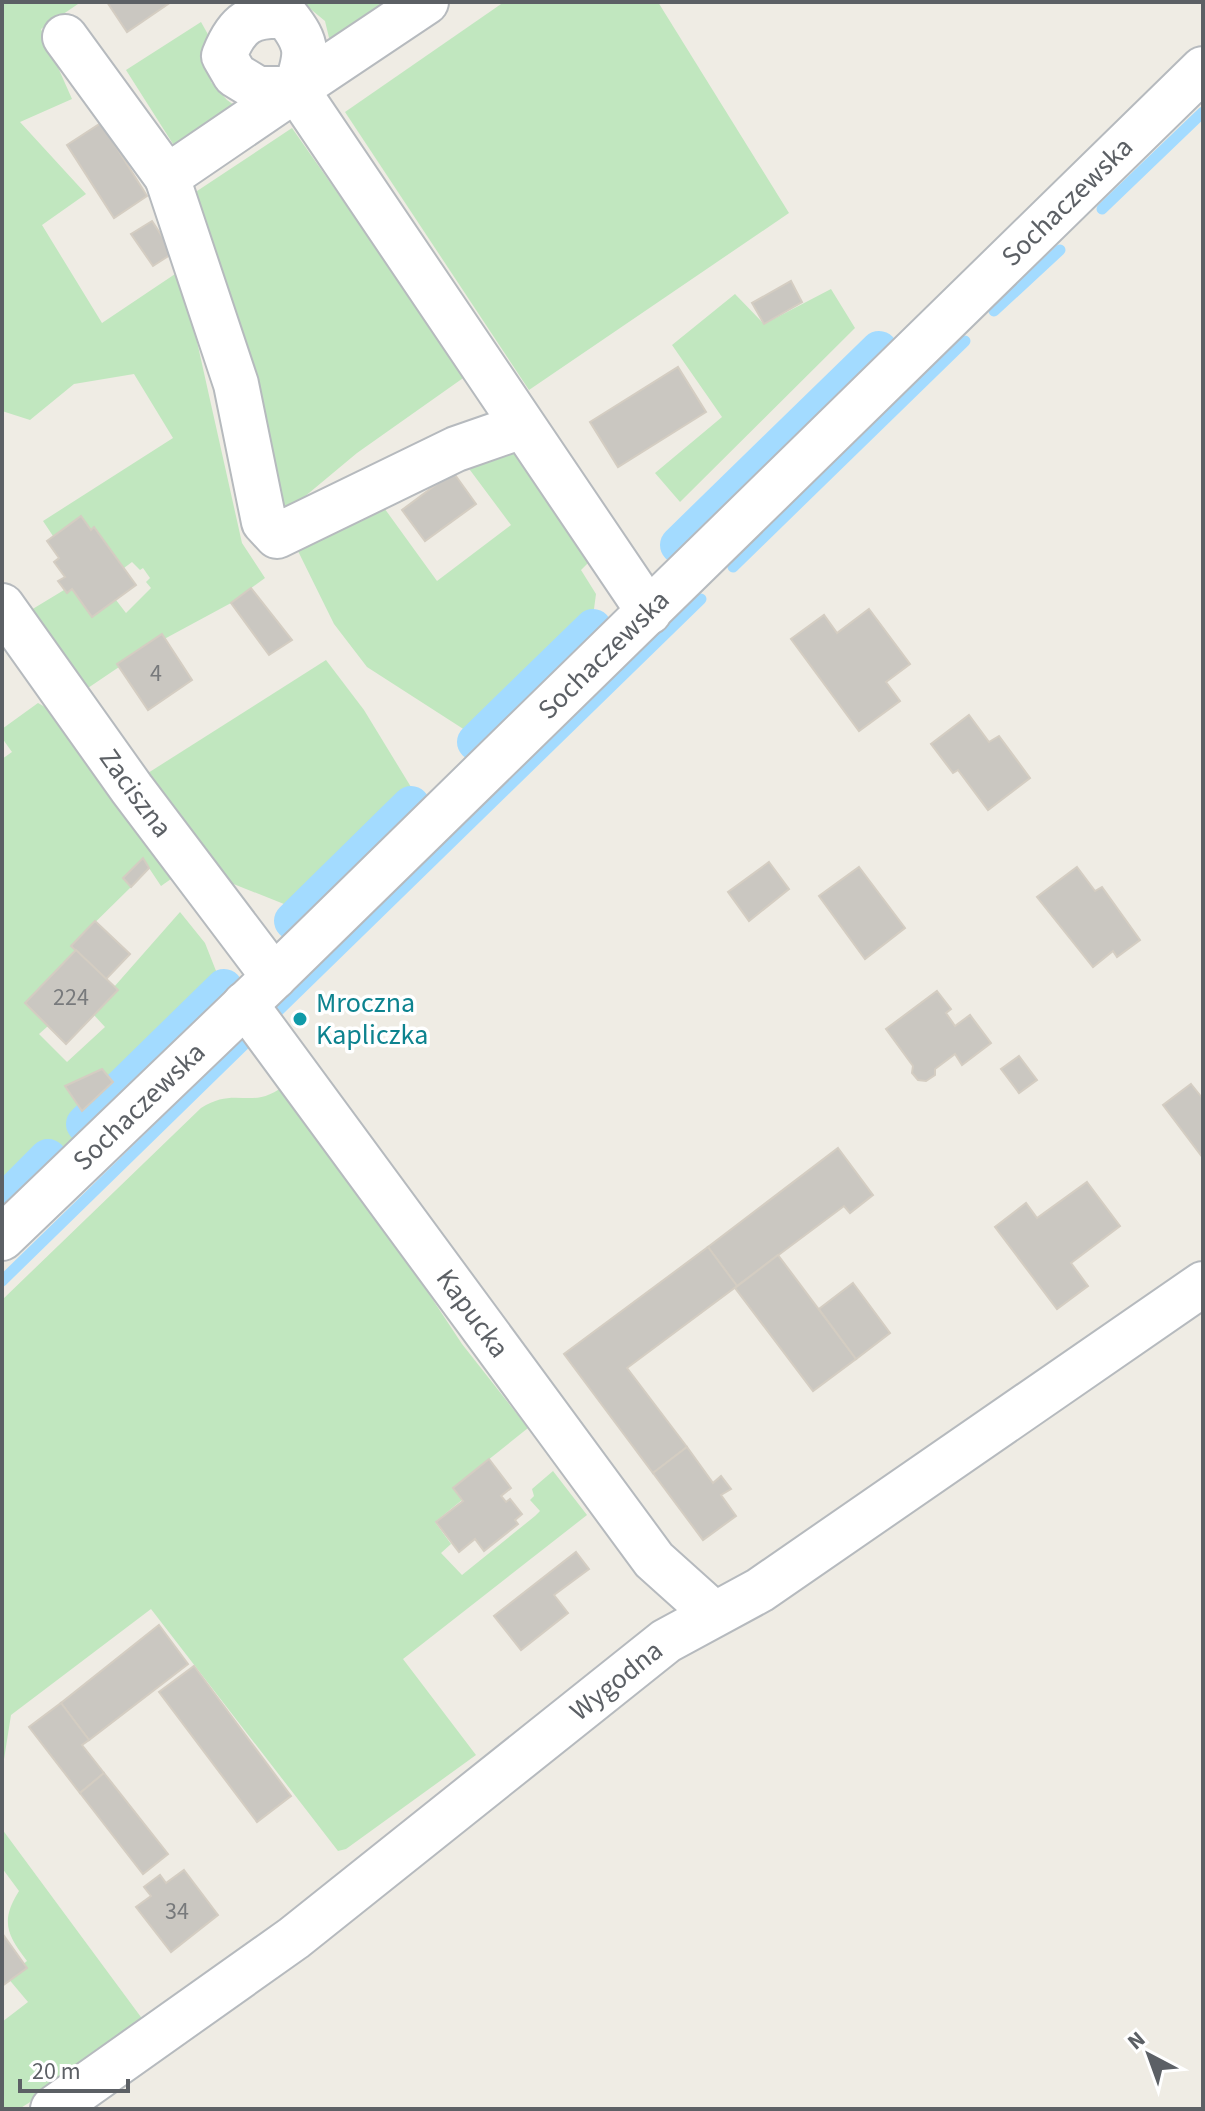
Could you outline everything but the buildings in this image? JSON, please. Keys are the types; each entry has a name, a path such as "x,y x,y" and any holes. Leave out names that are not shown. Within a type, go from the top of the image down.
{"street":[{"path":"167,177 426,2"},
{"path":"65,37 167,177 236,384 264,522 277,536 456,449 522,426"},
{"name":"Sochaczewska","path":"2,1238 260,991 1203,69"},
{"path":"296,89 649,612"},
{"name":"Zaciszna","path":"2,606 132,789 260,991"},
{"name":"Kapucka","path":"260,991 654,1560 713,1613"},
{"name":"Wygodna","path":"53,2109 294,1938 666,1641 760,1590 1203,1284"}],"green space":[{"path":"2,2 81,2 41,29 72,99 20,122 86,194 42,225 102,323 181,270 242,543 265,578 231,603 118,664 119,667 85,690 31,610 64,590 67,593 72,589 92,617 116,600 126,613 151,588 146,582 150,578 143,568 140,570 132,562 124,568 81,516 53,536 43,521 173,438 134,374 74,384 30,420 2,411"},
{"path":"302,2 390,2 331,46 325,21"},
{"path":"504,2 658,2 789,213 529,390 345,112"},
{"path":"201,22 210,38 211,82 227,100 245,113 180,155 126,70"},
{"path":"292,128 466,376 357,453 279,518 191,195"},
{"path":"831,289 855,328 680,502 655,473 722,417 672,345 735,294 764,324"},
{"path":"514,436 592,559 581,570 596,594 594,609 468,732 367,667 334,624 296,547 382,505 437,581 511,525 464,462"},
{"path":"326,660 364,710 411,787 289,906 231,883 148,773"},
{"path":"38,703 52,711 171,879 161,886 143,859 123,878 131,887 72,945 76,950 25,1003 48,1026 39,1034 67,1062 105,1027 94,1015 117,991 114,987 180,912 205,943 220,981 113,1082 102,1069 65,1086 94,1125 2,1215 2,759 12,752 2,738 2,729"},
{"path":"289,1082 462,1344 528,1428 453,1488 462,1500 435,1522 451,1544 441,1553 462,1575 540,1511 530,1500 534,1496 532,1489 553,1471 587,1515 403,1659 476,1755 346,1849 338,1851 151,1609 11,1715 2,1772 2,1300 201,1108 225,1098 265,1096"},
{"path":"2,1829 149,2028 19,2109 2,2109 2,2022 28,2002 7,1977 27,1961 8,1928 9,1911 19,1891 2,1868"}],"waterway":[{"path":"1102,209 1203,112"},
{"path":"994,311 1060,250"},
{"path":"733,567 965,341"},
{"path":"679,545 879,350"},
{"path":"272,1017 701,599"},
{"path":"476,742 593,628"},
{"path":"293,921 411,805"},
{"path":"85,1124 224,988"},
{"path":"2,1281 251,1038"},
{"path":"2,1204 48,1158"}],"place":[{"name":"Mroczna Kapliczka","path":"300,1019"}]}
